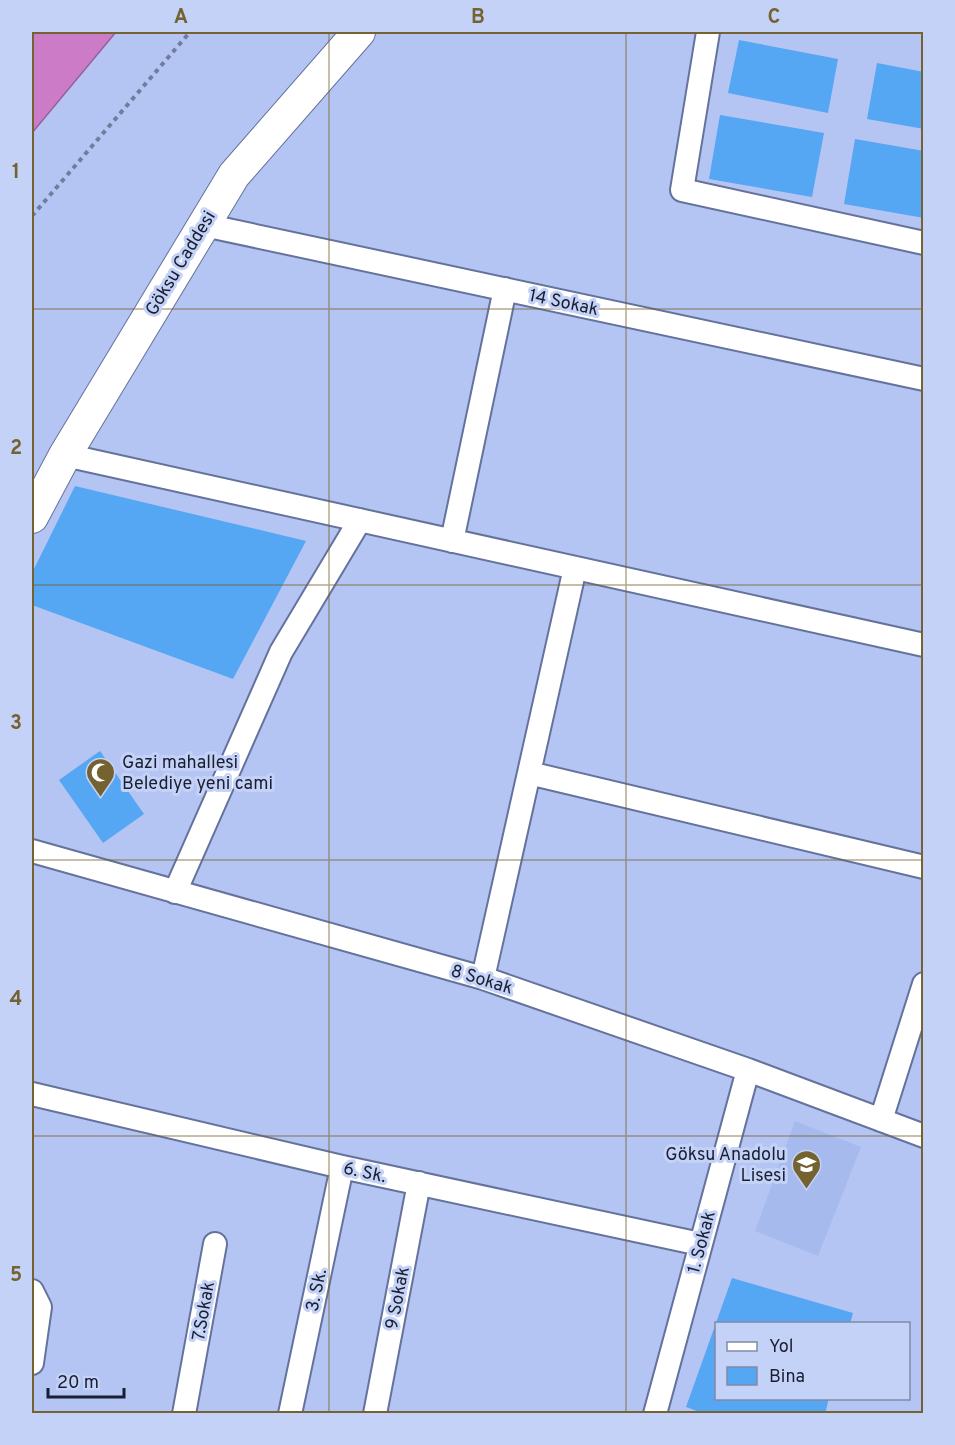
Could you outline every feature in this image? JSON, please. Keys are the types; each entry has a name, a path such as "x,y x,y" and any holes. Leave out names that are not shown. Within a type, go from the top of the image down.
{"street":[{"name":"Göksu Caddesi","path":"32,517 65,455 234,175 359,32"},
{"path":"708,32 682,190 924,243"},
{"name":"14 Sokak","path":"204,225 924,379"},
{"path":"452,541 505,289"},
{"path":"65,455 924,645"},
{"path":"175,892 280,652 360,520"},
{"path":"483,978 575,568"},
{"path":"529,773 924,867"},
{"name":"8 Sokak","path":"32,851 483,978 748,1070 924,1136"},
{"path":"881,1120 924,984"},
{"name":"1. Sokak","path":"655,1413 748,1070"},
{"name":"6. Sk.","path":"32,1094 342,1167 700,1244"},
{"name":"3. Sk.","path":"290,1413 342,1167"},
{"name":"9 Sokak","path":"375,1413 419,1183"},
{"name":"7.Sokak","path":"184,1413 215,1244"},
{"path":"32,1291 40,1307 32,1363"}],"path":[{"path":"32,216 190,32"}],"shaded area":[{"path":"32,32 116,32 32,133"},
{"name":"Göksu Anadolu Lisesi","path":"795,1121 861,1147 818,1256 755,1231"}],"building":[{"path":"739,40 838,59 828,113 728,93"},
{"path":"877,63 924,72 924,129 867,119"},
{"path":"720,115 824,133 812,197 709,179"},
{"path":"855,139 924,151 924,218 844,204"},
{"path":"75,486 306,541 233,679 32,605 32,573"},
{"name":"Gazi mahallesi Belediye yeni cami","path":"100,751 144,814 103,843 59,780"},
{"path":"732,1278 853,1313 851,1322 716,1322"},
{"path":"715,1326 715,1400 828,1400 825,1414 705,1414 686,1407"}],"place":[{"name":"Gazi mahallesi Belediye yeni cami","path":"101,798"},
{"name":"Göksu Anadolu Lisesi","path":"807,1190"}]}
